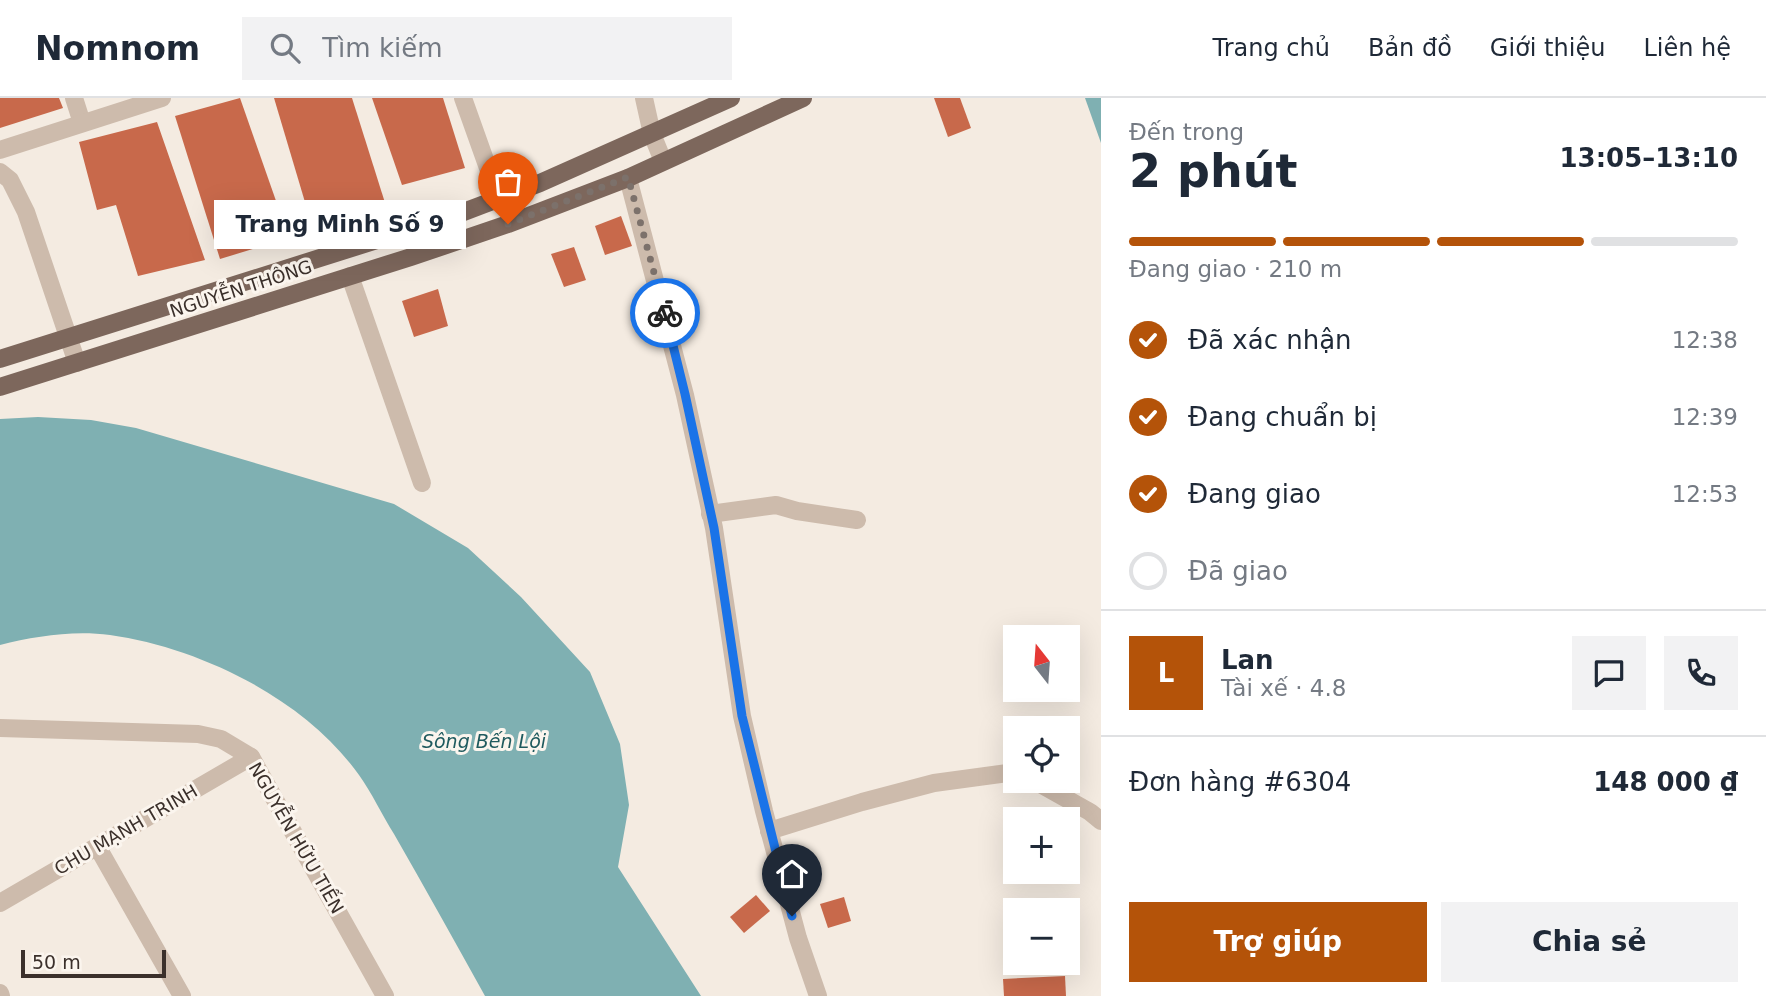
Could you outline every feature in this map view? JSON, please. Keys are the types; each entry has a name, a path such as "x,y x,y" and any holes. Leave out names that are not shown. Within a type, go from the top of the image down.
{"main road":[{"name":"NGUYỄN THÔNG","path":"0,359 404,232 499,199 730,98"},
{"name":"NGUYỄN THÔNG","path":"0,387 508,224 628,177 803,98"}],"street":[{"path":"74,98 82,123"},
{"path":"0,150 162,98"},
{"path":"463,98 499,199"},
{"path":"644,98 652,134 663,161"},
{"path":"0,172 10,180 26,212 77,363"},
{"path":"628,177 685,394 710,514 742,716 798,938 818,996"},
{"path":"350,276 422,484"},
{"path":"710,514 776,505 857,520"},
{"name":"NGUYỄN HỮU TIẾN","path":"0,729 198,734 221,739 251,757 385,996"},
{"name":"CHU MẠNH TRINH","path":"0,903 251,757"},
{"path":"769,831 934,783 1003,774"},
{"path":"1056,793 1101,821"},
{"path":"97,846 182,996"}],"water":[{"path":"1085,98 1101,98 1101,143"},
{"name":"Sông Bến Lội","path":"38,417 91,420 136,428 394,504 468,548 521,597 590,672 620,744 629,805 618,867 701,996 485,996 359,775 337,748 310,723 280,701 215,665 145,642 110,635 69,634 0,645 0,419"}],"building":[{"path":"0,98 59,98 63,108 0,128"},
{"path":"240,98 289,238 220,259 175,116"},
{"path":"274,98 352,98 386,206 313,229"},
{"path":"372,98 443,98 465,168 402,185"},
{"path":"934,98 960,98 971,128 948,137"},
{"path":"157,122 205,260 138,276 116,205 97,210 79,142"},
{"path":"621,216 632,246 605,255 595,226"},
{"path":"574,247 586,280 564,287 551,254"},
{"path":"438,289 448,326 414,337 402,301"},
{"path":"756,895 770,911 744,933 730,917"},
{"path":"844,897 851,921 828,928 820,904"},
{"path":"1065,976 1066,996 1004,996 1003,979"}],"way so far":[{"path":"508,224 628,177 665,313"}],"place":[{"name":"Trang Minh Số 9","path":"508,224"}],"route":[{"path":"665,313 714,528 742,716 792,916"}]}
